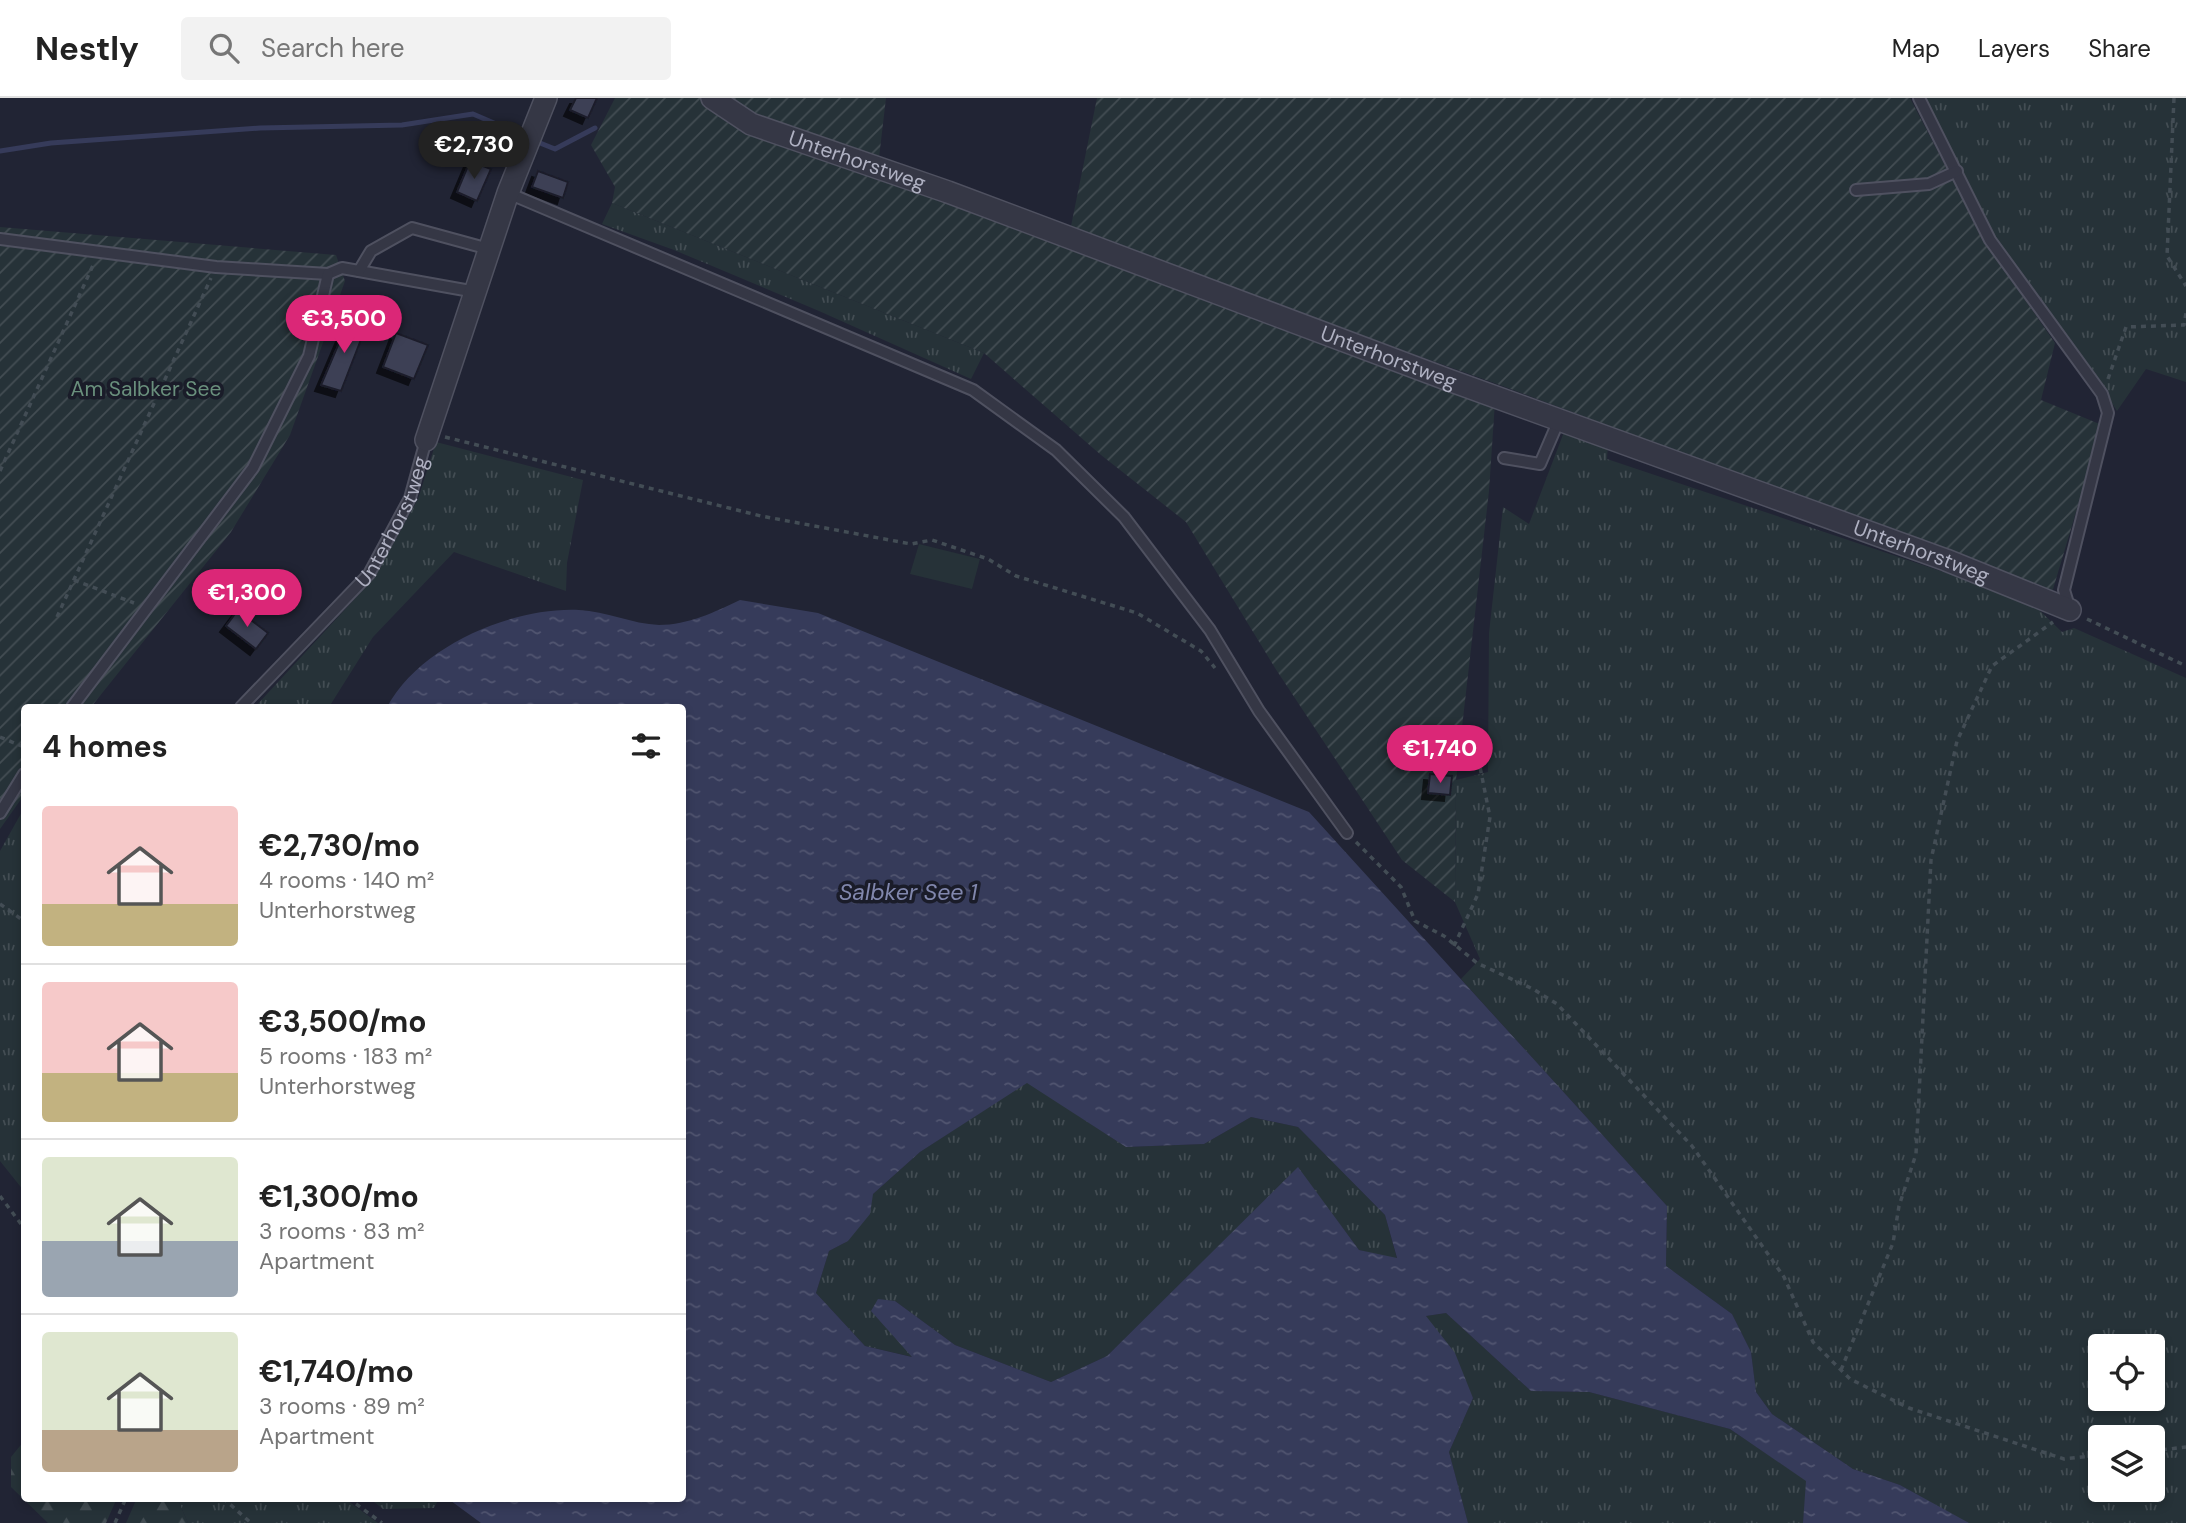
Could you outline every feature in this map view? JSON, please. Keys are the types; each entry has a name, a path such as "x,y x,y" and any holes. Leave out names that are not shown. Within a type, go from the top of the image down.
{"street":[{"name":"Unterhorstweg","path":"428,437 508,193 546,98"},
{"name":"Unterhorstweg","path":"712,98 751,124 948,192 1559,420 1947,560 2070,610"}],"lane":[{"path":"1919,98 1990,240 2102,394 2108,413 2064,590 2070,610"},
{"path":"1856,190 1929,184 1957,171"},
{"path":"508,193 972,390 1056,450 1132,527 1210,630 1259,711 1347,833"},
{"path":"359,271 371,251 412,228 489,249"},
{"path":"0,239 216,267 328,274 342,268 476,292"},
{"path":"74,704 253,468 309,356 328,274"},
{"path":"1504,458 1540,464 1559,420"},
{"name":"Unterhorstweg","path":"244,704 369,574 410,498 428,437"},
{"path":"0,813 21,779"}],"path":[{"path":"2174,98 2166,256 2186,286"},
{"path":"0,471 98,253"},
{"path":"57,617 216,267"},
{"path":"2102,394 2126,327 2184,325 2186,313"},
{"path":"428,437 761,516 911,544 932,540 988,559 1016,576 1138,613 1200,651 1217,670"},
{"path":"74,580 146,608"},
{"path":"1841,1370 1894,1243 1899,1206 1916,1154 1931,860 1958,741 1992,666 2070,610 2186,666"},
{"path":"0,737 21,746"},
{"path":"1454,946 1478,894 1490,817 1480,767"},
{"path":"1347,833 1401,887 1415,921 1444,936 1477,963 1534,989 1557,1004 1692,1146 1784,1277 1813,1342 1850,1379 1909,1408 2064,1458 2088,1456"},
{"path":"0,904 21,919"},
{"path":"0,1196 21,1224"},
{"path":"2165,1449 2186,1447"},
{"path":"115,1523 125,1502"},
{"path":"227,1502 251,1523"},
{"path":"354,1502 383,1523"}],"green space":[{"path":"615,98 700,98 705,105 1495,402 1489,491 1456,780 1455,902 1402,860 1275,668 1186,522 1101,455 984,353 612,203 615,187 591,145"},
{"path":"729,98 886,98 879,158 757,116"},
{"path":"1097,98 1910,98 1985,242 2055,343 2041,400 2102,425 2051,596 1943,551 1497,384 1070,231"},
{"path":"1923,98 2186,98 2186,382 2146,369 2117,411 2069,338 1998,247"},
{"path":"612,203 984,353 971,379 674,250 602,224"},
{"name":"Am Salbker See","path":"0,227 336,255 345,281 290,435 231,532 93,704 21,704 21,799 0,829"},
{"path":"1564,432 1608,444 1607,459 2030,601 2062,632 2074,628 2186,678 2186,1523 1966,1523 1900,1485 1853,1469 1772,1414 1756,1392 1751,1352 1732,1314 1666,1266 1667,1206 1461,979 1480,959 1455,902 1456,780 1488,772 1489,633 1503,507 1529,524"},
{"path":"436,442 583,480 567,563 566,591 454,552 373,637 331,704 258,704 374,578 418,499"},
{"path":"919,544 980,559 972,589 910,574"},
{"path":"21,814 21,1187 0,1161 0,851"},
{"path":"1027,1082 1126,1147 1204,1144 1251,1117 1298,1127 1385,1215 1397,1259 1359,1250 1298,1168 1107,1356 1051,1382 955,1345 895,1301 913,1357 865,1346 816,1293 829,1251 848,1241 873,1194 920,1152"},
{"path":"1446,1313 1531,1391 1589,1392 1730,1429 1807,1481 1803,1523 1468,1523 1449,1452 1473,1398 1426,1316"},
{"path":"21,1445 21,1497 11,1487 11,1457"},
{"path":"26,1502 115,1502 106,1523 48,1523"},
{"path":"135,1502 179,1502 188,1523 126,1523"},
{"path":"179,1502 349,1502 378,1523 188,1523"},
{"path":"374,1502 437,1502 434,1508 383,1509"}],"water":[{"name":"Salbker See 1","path":"740,600 818,613 1309,812 1667,1206 1666,1266 1732,1314 1751,1352 1756,1392 1772,1414 1853,1469 1900,1485 1969,1523 1803,1523 1806,1481 1730,1429 1589,1392 1531,1391 1446,1313 1426,1316 1455,1353 1473,1398 1449,1452 1468,1523 481,1523 452,1502 686,1502 686,704 389,704 402,685 444,649 470,634 525,615 579,610 659,625 701,617","holes":["1027,1083 1126,1147 1204,1144 1251,1117 1298,1127 1385,1215 1397,1258 1359,1250 1298,1167 1107,1356 1051,1382 955,1345 895,1301 878,1299 871,1311 912,1357 865,1346 816,1293 829,1251 848,1241 870,1214 873,1194 920,1152"]}],"building":[{"path":"576,98 597,98 588,118 570,110"},
{"path":"470,161 491,169 477,201 457,192"},
{"path":"538,171 568,182 563,198 532,187"},
{"path":"350,317 367,324 341,391 321,385"},
{"path":"396,333 428,345 414,379 383,367"},
{"path":"238,610 268,633 256,649 226,626"},
{"path":"1430,774 1452,776 1450,795 1428,793"}],"waterway":[{"path":"0,151 51,143 260,128 402,125 473,114 526,137"},
{"path":"535,141 555,149 595,128"}]}
